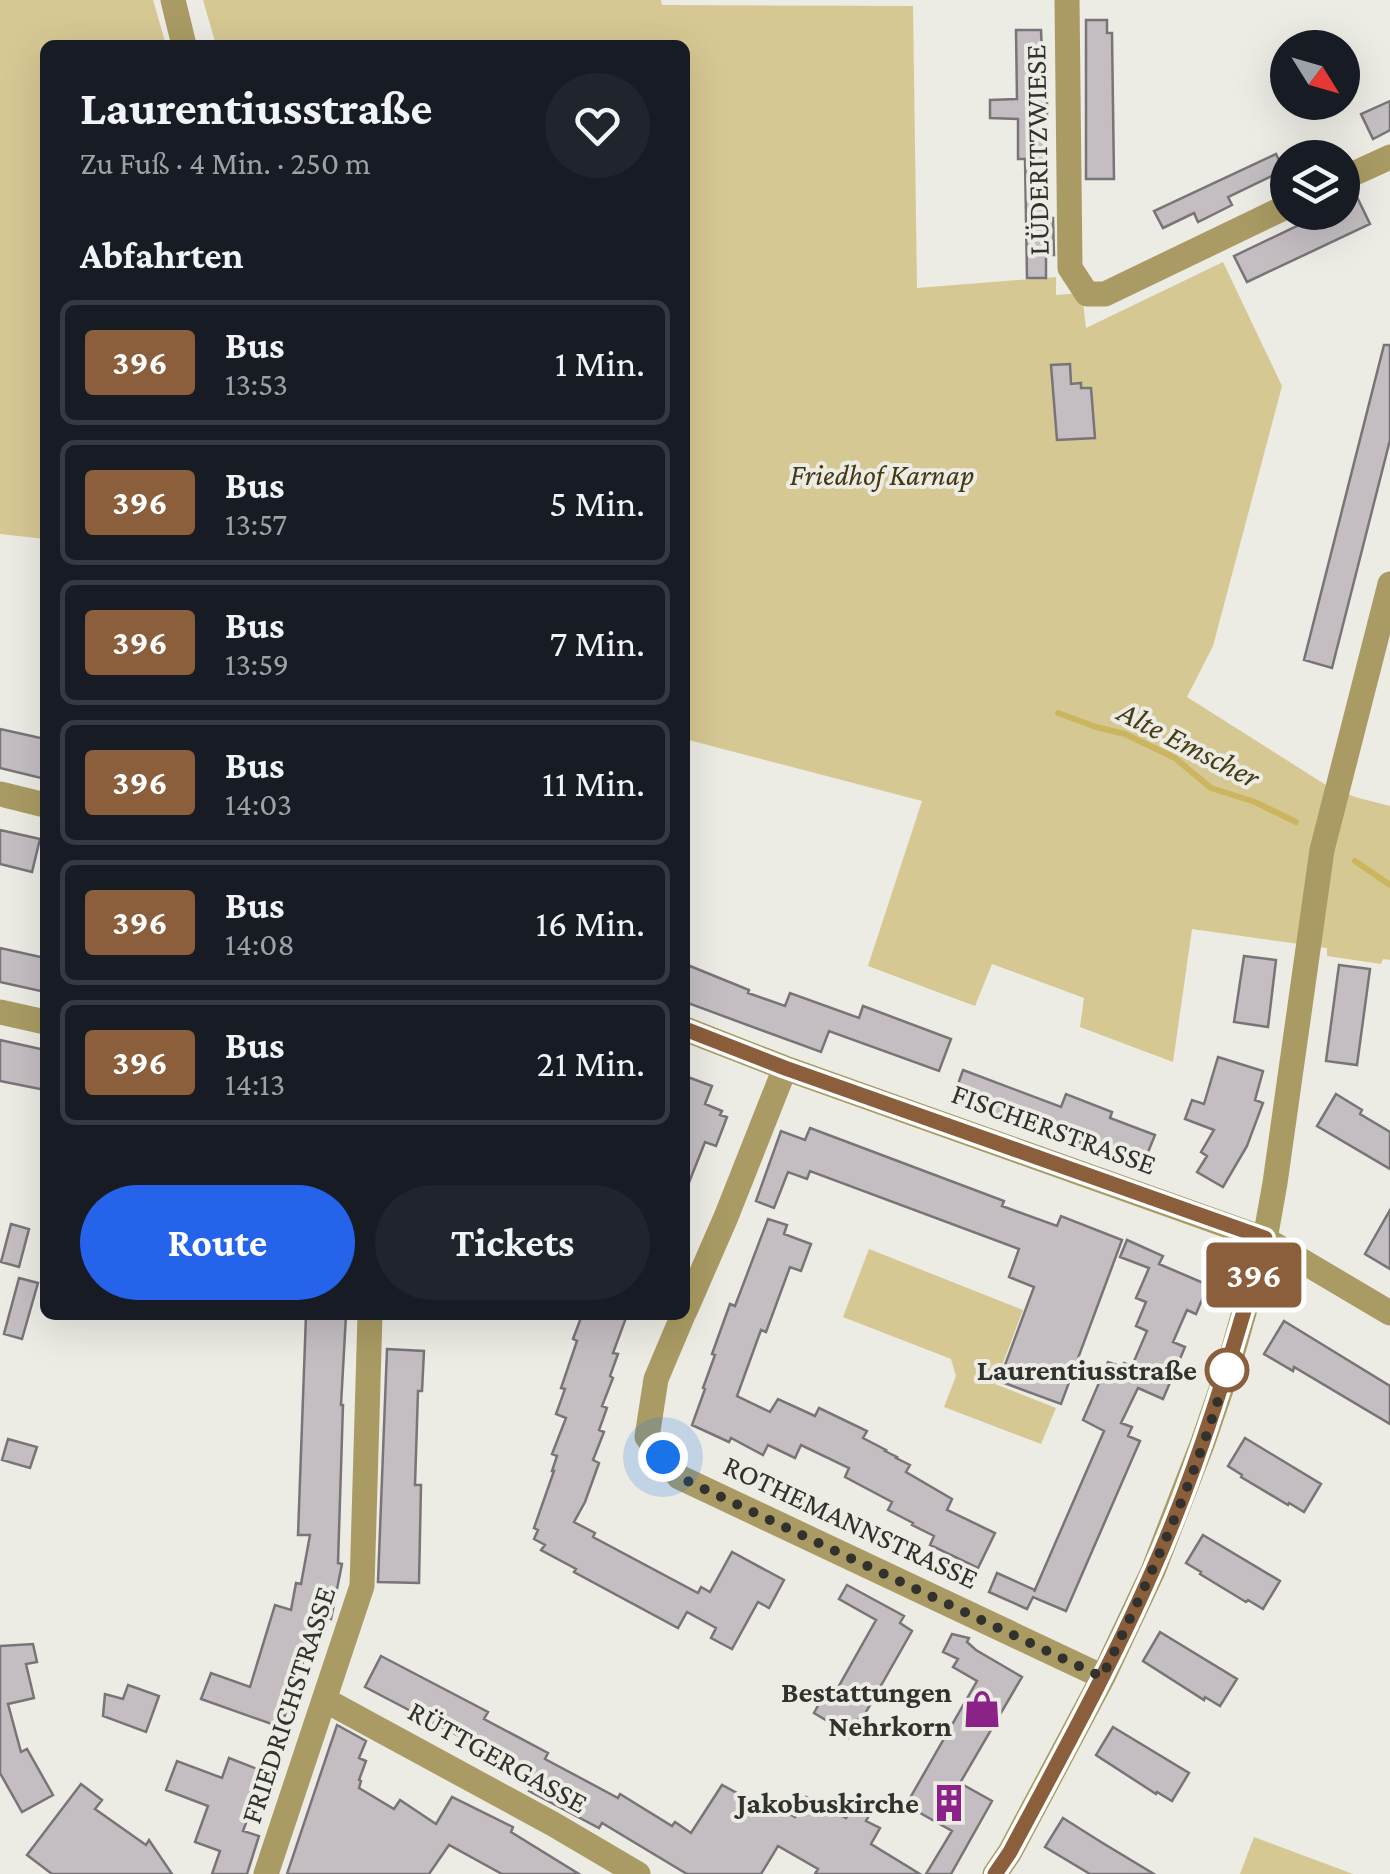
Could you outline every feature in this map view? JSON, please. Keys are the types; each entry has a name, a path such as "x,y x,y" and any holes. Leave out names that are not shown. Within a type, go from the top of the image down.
{"street":[{"path":"173,0 183,40"},
{"name":"LÜDERITZWIESE","path":"1067,0 1070,268 1087,294 1106,294 1270,215"},
{"path":"1360,171 1390,157"},
{"path":"995,1874 1102,1677 1153,1571 1227,1372 1265,1238 1320,865 1390,584"},
{"path":"0,794 40,804"},
{"path":"0,1012 40,1021"},
{"name":"FISCHERSTRASSE","path":"690,1031 1265,1238 1390,1313"},
{"name":"ROTHEMANNSTRASSE","path":"690,1298 785,1068"},
{"name":"FRIEDRICHSTRASSE","path":"266,1874 362,1586 370,1320"},
{"name":"ROTHEMANNSTRASSE","path":"681,1320 656,1379 648,1437 679,1477 1102,1677"},
{"name":"RÜTTGERGASSE","path":"325,1700 638,1874"}],"green space":[{"path":"0,0 153,0 165,40 40,40 40,538 0,534"},
{"name":"Friedhof Karnap","path":"203,0 661,0 662,5 913,6 917,288 1056,277 1056,295 1082,293 1086,328 1223,262 1282,386 1213,646 1187,697 1326,785 1390,806 1390,960 1383,959 1381,964 1327,956 1327,948 1192,929 1173,1062 1080,1027 1084,998 992,964 975,1006 868,966 922,801 690,740 690,40 215,40"},
{"path":"869,1249 1023,1310 995,1384 1056,1408 1041,1444 944,1407 956,1376 951,1359 843,1317"},
{"path":"1254,1837 1353,1874 1240,1874"}],"building":[{"path":"1086,20 1107,20 1107,33 1112,33 1114,179 1086,179"},
{"path":"1016,30 1041,30 1047,100 1045,218 1053,218 1054,255 1046,255 1046,278 1027,278 1025,159 1018,159 1018,119 990,118 990,100 1017,99"},
{"path":"1390,101 1390,130 1373,139 1361,114"},
{"path":"1270,157 1270,177 1228,197 1232,205 1198,222 1194,213 1163,228 1154,211"},
{"path":"1360,203 1370,224 1360,229"},
{"path":"1288,230 1357,230 1247,282 1234,256"},
{"path":"1384,345 1390,345 1390,440 1332,668 1304,660"},
{"path":"1070,364 1071,384 1091,388 1095,438 1057,440 1051,365"},
{"path":"0,729 40,738 40,778 0,768"},
{"path":"0,830 40,839 32,872 0,864"},
{"path":"0,948 40,957 40,991 0,982"},
{"path":"1244,956 1276,960 1268,1027 1234,1022"},
{"path":"1339,965 1370,969 1357,1065 1326,1061"},
{"path":"690,966 785,1006 790,993 859,1018 863,1006 951,1039 939,1071 829,1031 821,1052 690,1004"},
{"path":"0,1040 40,1049 40,1089 0,1081"},
{"path":"1218,1057 1263,1071 1255,1100 1263,1103 1247,1146 1223,1187 1197,1172 1207,1156 1201,1152 1214,1130 1185,1119 1192,1100 1204,1104"},
{"path":"963,1070 1061,1107 1066,1094 1112,1112 1110,1118 1155,1135 1142,1167 1023,1120 1021,1126 952,1101"},
{"path":"690,1078 712,1086 705,1104 727,1117 716,1146 705,1142 690,1180"},
{"path":"1336,1094 1390,1132 1390,1169 1317,1126"},
{"path":"810,1128 1004,1201 1002,1206 1057,1226 1061,1216 1122,1240 1061,1404 999,1381 1034,1287 1009,1277 1019,1249 810,1171 807,1179 788,1172 774,1208 756,1201 781,1131 805,1140"},
{"path":"1390,1210 1390,1269 1365,1254"},
{"path":"768,1219 787,1225 784,1234 811,1244 801,1271 790,1267 737,1396 770,1412 778,1399 815,1416 819,1408 867,1431 863,1438 910,1465 906,1472 952,1499 947,1510 995,1533 978,1568 930,1545 934,1536 888,1510 892,1502 845,1477 849,1468 801,1445 795,1458 768,1445 763,1455 731,1438 729,1442 692,1425 730,1304 735,1306"},
{"path":"11,1224 29,1229 19,1267 1,1262"},
{"path":"1127,1240 1163,1256 1159,1264 1208,1285 1196,1314 1187,1310 1173,1342 1185,1347 1163,1399 1138,1388 1121,1423 1132,1427 1128,1436 1140,1441 1066,1611 1033,1597 1027,1609 989,1592 997,1573 1035,1590 1104,1431 1083,1420 1108,1362 1132,1366 1147,1331 1136,1326 1146,1302 1136,1298 1149,1268 1120,1257"},
{"path":"19,1278 38,1283 22,1339 4,1334"},
{"path":"306,1320 346,1320 338,1563 342,1564 331,1619 317,1616 280,1727 201,1699 211,1673 250,1687 275,1605 291,1610 296,1583 301,1584 310,1535 298,1535"},
{"path":"580,1320 625,1320 613,1353 618,1354 610,1376 613,1378 602,1406 607,1408 599,1430 604,1432 593,1460 599,1463 574,1522 595,1533 593,1537 698,1593 701,1587 710,1592 732,1552 784,1580 769,1608 758,1602 732,1649 711,1638 716,1628 687,1612 678,1628 574,1572 576,1569 541,1550 545,1545 534,1539 538,1530 534,1528 554,1471 557,1456 552,1454 566,1418 556,1414 577,1341 573,1339"},
{"path":"1284,1321 1390,1386 1390,1424 1294,1367 1293,1371 1264,1354"},
{"path":"387,1349 424,1351 422,1391 418,1391 415,1485 421,1485 419,1583 378,1582"},
{"path":"1245,1438 1321,1484 1304,1512 1228,1466"},
{"path":"8,1439 37,1447 30,1468 2,1460"},
{"path":"1203,1535 1280,1581 1263,1609 1186,1563"},
{"path":"847,1585 904,1616 900,1623 912,1631 848,1738 814,1713 828,1687 836,1691 876,1620 839,1599"},
{"path":"1160,1632 1237,1679 1220,1706 1143,1661"},
{"path":"952,1634 969,1638 967,1642 976,1650 1022,1677 960,1783 992,1801 951,1874 926,1874 952,1831 906,1805 977,1681 953,1667 958,1659 943,1652"},
{"path":"33,1644 37,1662 26,1664 34,1698 8,1704 21,1752 27,1749 53,1795 22,1812 0,1773 0,1646"},
{"path":"381,1656 488,1712 484,1719 548,1753 545,1759 691,1833 722,1785 776,1814 780,1809 795,1817 806,1797 846,1818 859,1796 875,1805 866,1821 880,1828 871,1844 920,1874 815,1874 818,1869 778,1846 761,1874 687,1874 602,1823 599,1828 529,1791 532,1784 469,1750 472,1743 365,1687"},
{"path":"128,1685 159,1696 146,1732 103,1716 105,1694 123,1699"},
{"path":"337,1725 366,1741 359,1758 366,1761 359,1788 394,1809 400,1800 436,1824 452,1797 513,1827 511,1832 579,1874 502,1874 449,1845 429,1874 287,1874"},
{"path":"1113,1727 1189,1773 1172,1801 1096,1755"},
{"path":"229,1758 265,1772 243,1831 259,1836 247,1874 212,1874 220,1851 195,1842 208,1806 166,1790 177,1761 222,1778"},
{"path":"81,1784 102,1800 95,1809 146,1845 149,1840 172,1874 52,1874 27,1855"},
{"path":"1063,1818 1154,1874 1090,1874 1045,1847"}],"waterway":[{"name":"Alte Emscher","path":"1058,713 1125,734 1175,758 1211,788 1255,802 1296,822"},
{"name":"Alte Emscher","path":"1355,861 1390,885"}],"bus line":[{"name":"396","path":"690,1031 1265,1238 1227,1372 1153,1571 1102,1677 995,1874"}],"place":[{"name":"Laurentiusstraße","path":"1227,1370"},
{"name":"Bestattungen Nehrkorn","path":"982,1709"},
{"name":"Jakobuskirche","path":"949,1803"}],"route":[{"path":"663,1457 679,1477 1102,1677 1153,1571 1227,1370"}]}
